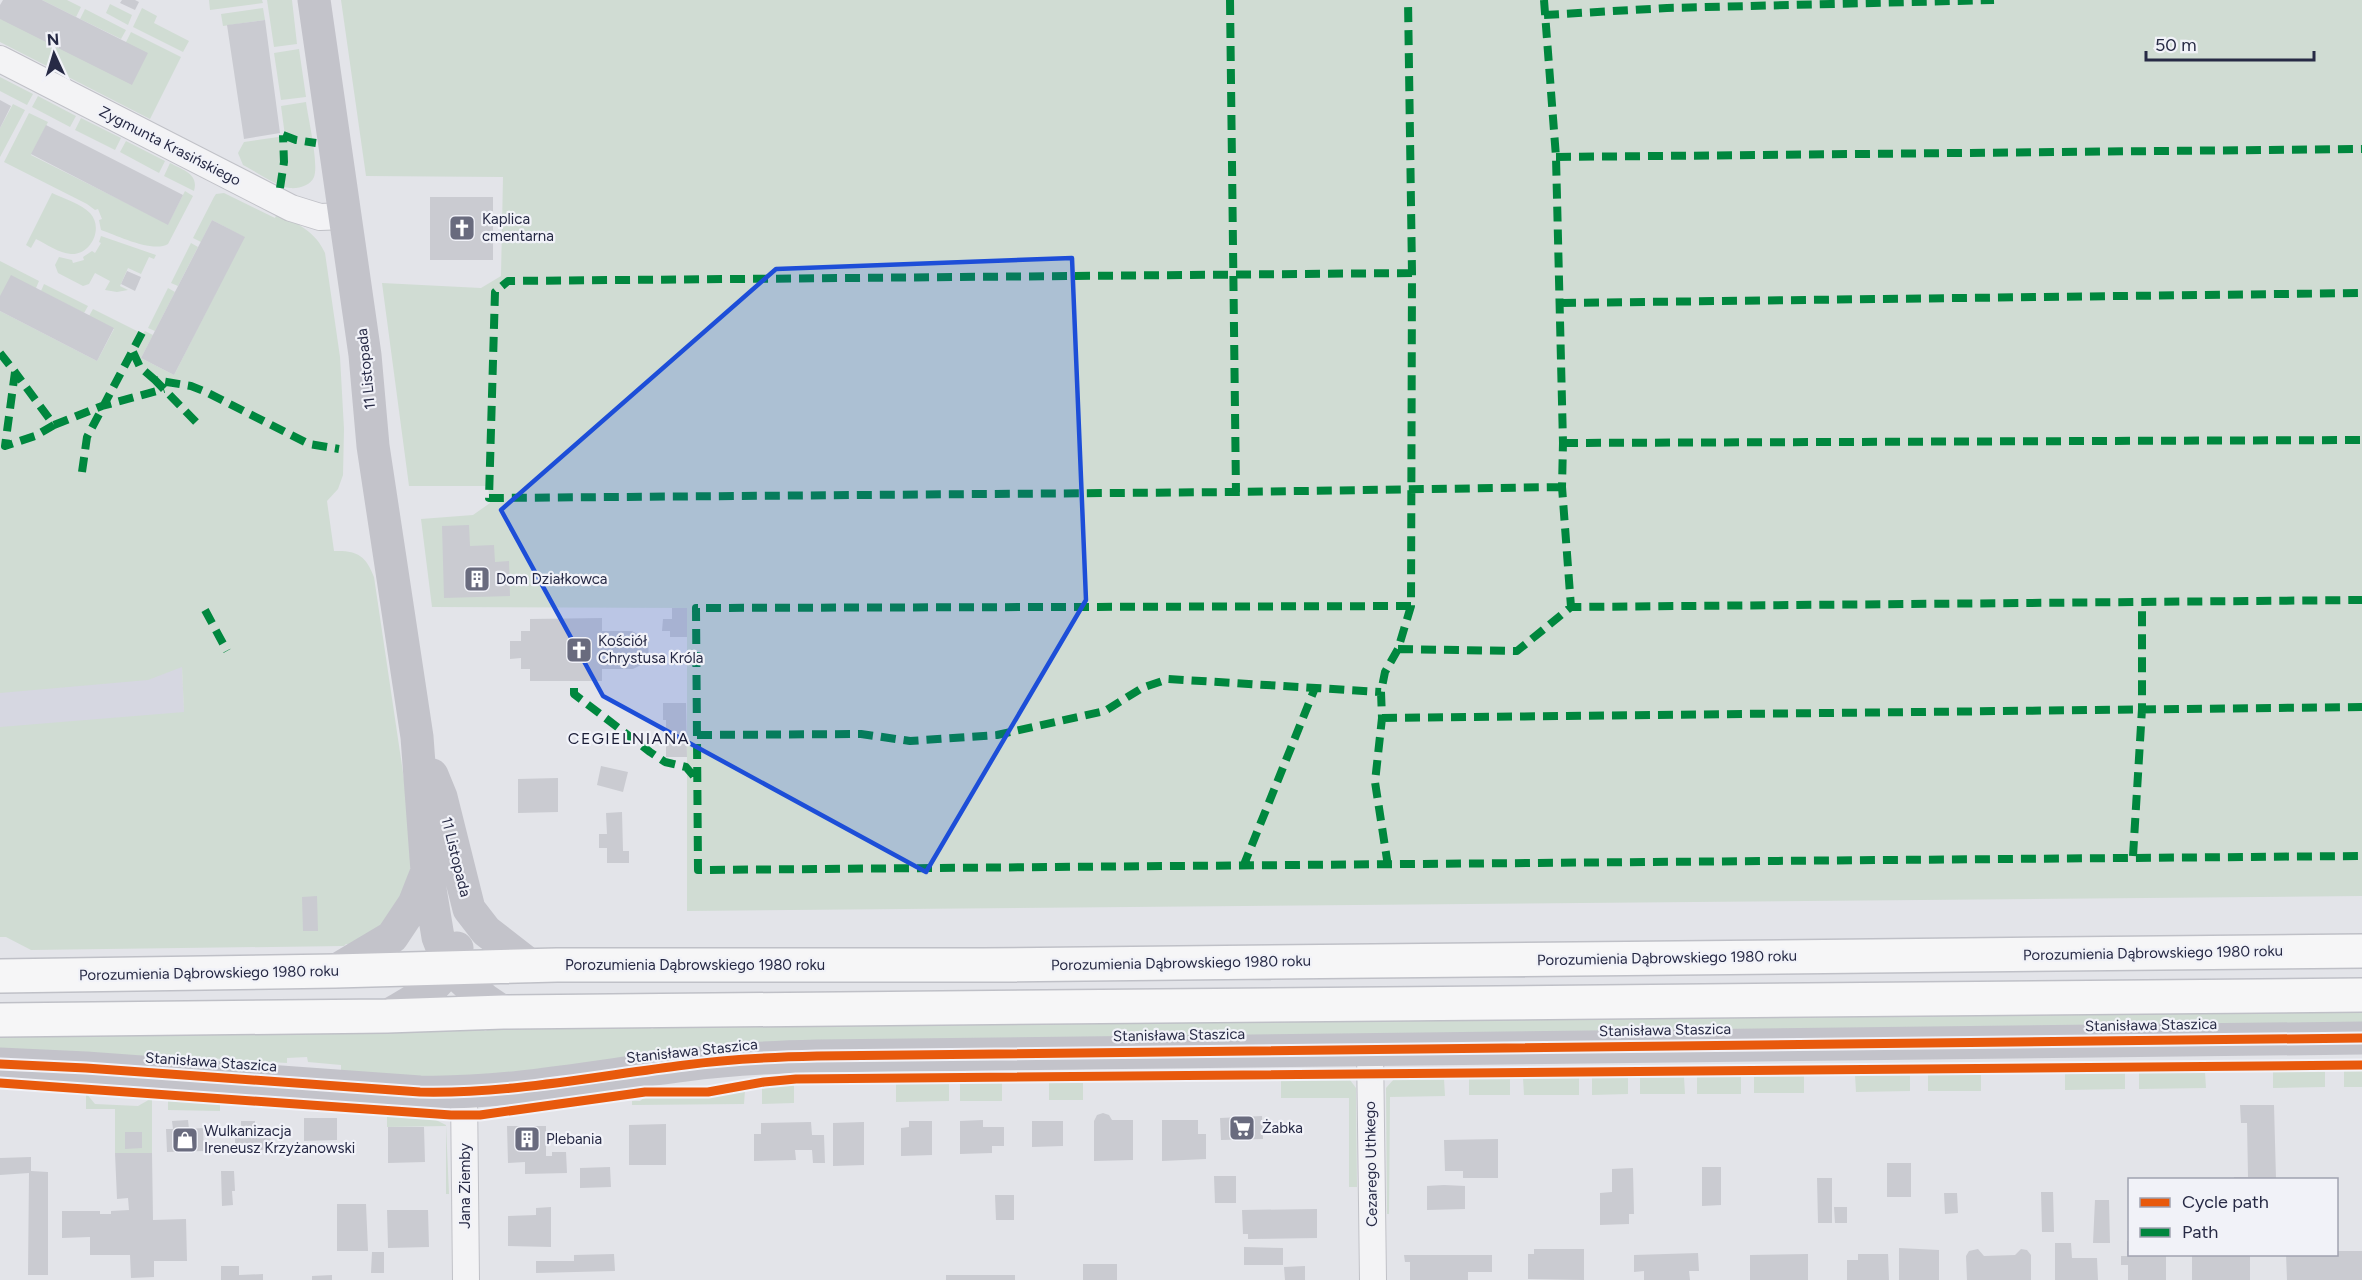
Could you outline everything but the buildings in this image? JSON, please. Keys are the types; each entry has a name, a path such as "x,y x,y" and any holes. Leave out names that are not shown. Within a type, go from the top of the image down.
{"main road":[{"name":"Porozumienia Dąbrowskiego 1980 roku","path":"0,976 531,966 983,965 2362,951"},
{"path":"0,1020 387,1016 503,1012 2362,995"}],"street":[{"name":"11 Listopada","path":"314,0 365,355 373,446 417,737 427,871 438,937 450,968"},
{"name":"Zygmunta Krasińskiego","path":"0,59 291,208 320,217 345,216"},
{"name":"11 Listopada","path":"417,737 441,797 469,909"},
{"path":"335,971 392,937 414,904 427,871"},
{"path":"469,909 486,931 531,966"},
{"path":"387,1016 437,984 450,968 469,909"},
{"path":"450,968 484,999 503,1012"},
{"name":"Stanisława Staszica","path":"0,1064 464,1093 514,1089 686,1064 751,1059 922,1053 2362,1038"},
{"name":"Cezarego Uthkego","path":"1370,1048 1373,1280"},
{"name":"Jana Ziemby","path":"464,1093 466,1280"}],"highlighted area":[{"path":"1072,258 1086,600 926,872 603,696 501,510 776,269"}],"shaded area":[{"path":"42,0 67,0 81,7 76,17"},
{"path":"209,0 262,0 263,3 210,10"},
{"path":"267,0 292,0 297,44 274,47"},
{"path":"341,0 2362,0 2362,896 687,911 687,608 432,607 421,519 473,515 490,503 488,486 409,486 382,283 481,288 501,276 503,177 366,176"},
{"path":"110,4 132,15 128,25 106,13"},
{"path":"142,8 157,16 154,23 189,41 183,52 133,27"},
{"path":"263,8 265,20 223,26 221,14"},
{"path":"85,9 126,30 121,39 80,19"},
{"path":"0,19 126,42 131,32 181,57 150,119 0,42"},
{"path":"299,49 306,97 281,100 274,53"},
{"path":"0,77 33,94 27,105 0,91"},
{"path":"38,96 76,116 70,127 32,107"},
{"path":"306,102 315,162 314,177 310,182 297,188 285,187 243,165 238,153 244,142 285,136 281,106"},
{"path":"13,104 25,110 0,157 0,128"},
{"path":"29,113 48,122 31,155 168,224 185,191 193,196 168,244 145,245 101,230 99,220 102,219 98,209 95,210 4,162"},
{"path":"81,118 121,138 115,150 75,130"},
{"path":"126,141 165,161 159,173 120,152"},
{"path":"170,163 185,170 192,177 195,185 194,191 164,176"},
{"path":"52,193 82,207 94,219 96,226 93,240 78,253 71,254 57,250 36,239 31,248 26,245"},
{"path":"224,193 275,218 277,213 299,225 317,239 325,253 340,357 344,429 343,475 338,489 327,501 334,551 359,555 364,559 374,577 405,786 412,861 400,914 351,945 344,946 31,950 6,937 0,937 0,727 184,712 182,667 148,680 0,693 0,311 97,361 114,329 89,316 93,309 143,334 145,331 153,335 141,358 174,375 244,237 212,220 201,242 193,238 216,194"},
{"path":"101,236 156,255 154,259 149,257 141,274 128,268 120,286 128,290 117,292 105,290 110,281 95,273 89,284 83,286 58,273 55,265 59,257 72,260 73,263 84,260 83,257 92,251 95,253 101,243 99,242"},
{"path":"191,243 198,247 178,286 171,283"},
{"path":"0,261 39,281 36,288 0,296"},
{"path":"44,284 88,306 84,313 41,291"},
{"path":"168,288 175,292 155,331 148,328"},
{"path":"182,664 185,733 0,739 0,670"},
{"path":"2210,1010 2216,1013 2220,1010 2362,1010 2362,1027 487,1079 341,1074 341,1065 308,1062 307,1057 287,1058 287,1063 188,1057 187,1064 0,1053 0,1033 482,1028 485,1031 491,1028 649,1026 652,1029 657,1026 817,1025 820,1027 825,1024 985,1023 987,1025 993,1023 1152,1021 1159,1023 1162,1021 1304,1019 1309,1022 1312,1019 1455,1018 1458,1021 1464,1018 1606,1017 1609,1019 1615,1016 1757,1015 1763,1018 1765,1015 1909,1013 1914,1016 1917,1013 2059,1012 2062,1015 2068,1012"},
{"path":"2325,1070 2325,1087 2273,1088 2273,1071"},
{"path":"2344,1070 2362,1070 2362,1087 2344,1087"},
{"path":"2125,1072 2125,1089 2065,1090 2065,1073"},
{"path":"2139,1072 2205,1072 2206,1088 2139,1089"},
{"path":"1928,1074 1981,1074 1981,1091 1928,1091"},
{"path":"1804,1075 1804,1093 1754,1093 1754,1076"},
{"path":"1855,1075 1910,1075 1910,1091 1856,1092"},
{"path":"1697,1076 1741,1076 1741,1094 1697,1094"},
{"path":"1592,1077 1628,1077 1628,1094 1592,1095"},
{"path":"1640,1077 1684,1077 1685,1094 1640,1094"},
{"path":"1510,1078 1510,1095 1469,1095 1469,1079"},
{"path":"1523,1078 1579,1078 1579,1095 1524,1095"},
{"path":"1394,1079 1444,1079 1445,1096 1390,1097 1389,1214 1387,1214 1386,1088"},
{"path":"1281,1080 1350,1080 1356,1088 1357,1187 1349,1187 1349,1098 1281,1098"},
{"path":"960,1083 1002,1083 1002,1101 960,1101"},
{"path":"1049,1083 1083,1083 1083,1100 1049,1100"},
{"path":"896,1084 949,1084 949,1101 896,1102"},
{"path":"794,1085 794,1103 762,1104 762,1086"},
{"path":"745,1090 744,1104 632,1105 632,1101 640,1101 646,1096 700,1097"},
{"path":"86,1093 95,1104 138,1106 152,1098 152,1153 115,1153 115,1109 86,1109"},
{"path":"168,1099 220,1103 220,1111 168,1110"},
{"path":"387,1116 434,1119 446,1125 449,1194 446,1194 446,1126 387,1127"}],"marked path":[{"path":"1230,0 1236,492"},
{"path":"1388,866 1375,782 1382,718 1381,692 1385,672 1398,649 1411,606 1412,273 1408,0"},
{"path":"1544,0 1556,157 1562,487 1571,607"},
{"path":"1544,15 1667,8 1994,0"},
{"path":"283,135 316,143"},
{"path":"280,188 284,162 283,135"},
{"path":"1556,157 2362,149"},
{"path":"1412,273 508,281 495,292 489,498 1562,487"},
{"path":"1561,303 2362,293"},
{"path":"82,472 87,437 143,331"},
{"path":"133,352 140,367 155,380"},
{"path":"0,353 15,372 5,446 35,436 54,425 15,372"},
{"path":"196,422 155,380 191,386 309,444 339,449"},
{"path":"54,425 102,406 164,389"},
{"path":"1563,443 2362,440"},
{"path":"1398,649 1517,651 1571,607 2362,600"},
{"path":"2133,856 2142,709 2142,604"},
{"path":"1411,606 696,608 698,870 2362,856"},
{"path":"205,610 227,651"},
{"path":"697,735 861,734 910,741 997,735 1105,711 1142,688 1168,679 1381,692"},
{"path":"574,688 574,694 650,752 665,762 686,767 697,780"},
{"path":"1243,867 1315,688"},
{"path":"1382,718 2362,707"}],"cycle path":[{"path":"0,1064 420,1092 453,1092 519,1087 718,1061 800,1056 2362,1038"},
{"path":"0,1083 451,1115 480,1115 645,1092 708,1092 796,1079 2362,1065"}],"place":[{"name":"Kaplica cmentarna","path":"462,228"},
{"name":"Dom Działkowca","path":"477,579"},
{"name":"Kościół Chrystusa Króla","path":"579,650"},
{"name":"Żabka","path":"1242,1128"},
{"name":"Plebania","path":"527,1139"},
{"name":"Wulkanizacja Ireneusz Krzyżanowski","path":"185,1140"}],"district":[{"name":"CEGIELNIANA","path":"629,738"}]}
